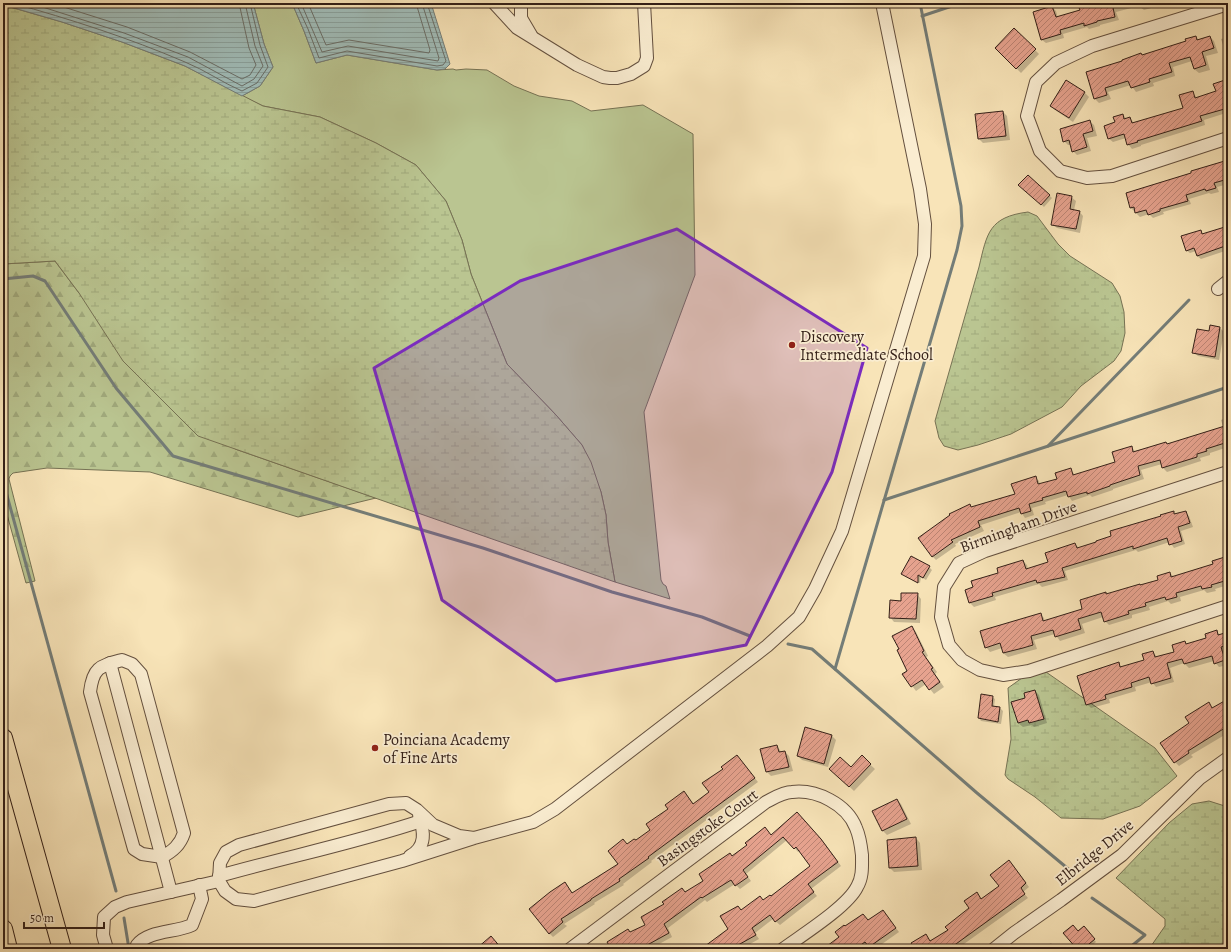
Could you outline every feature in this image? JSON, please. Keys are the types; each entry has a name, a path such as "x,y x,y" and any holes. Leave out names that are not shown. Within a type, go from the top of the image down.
{"highway":[{"path":"3,738 62,949"},
{"path":"3,778 52,949"},
{"path":"3,929 8,949"}],"street":[{"path":"494,3 517,28 590,72 610,78 626,76 644,66 647,58 644,3"},
{"path":"520,3 521,18 531,36"},
{"path":"474,838 459,836 433,825 419,816 406,803 389,804 240,845 226,852 220,863 219,879 225,891 236,898 254,901 402,861 474,838 533,822 555,809 767,646 799,617 815,589 842,531 924,256 925,224 920,189 882,3"},
{"path":"1228,4 1092,46 1056,62 1036,82 1027,116 1040,151 1060,171 1087,178 1112,176 1228,138"},
{"path":"1218,290 1228,281"},
{"name":"Birmingham Drive","path":"1228,472 984,551 959,563 944,587 941,617 949,646 962,660 980,670 1003,675 1029,671 1228,606"},
{"path":"122,660 132,664 141,674 184,833 181,841 173,851 162,858 142,854 134,849 90,692 92,677 102,666 122,660"},
{"path":"110,663 171,892"},
{"name":"Elbridge Drive","path":"994,949 1122,855 1200,778 1228,758"},
{"name":"Basingstoke Court","path":"570,949 766,802 791,792 810,792 829,800 845,811 856,827 861,846 863,869 857,888 843,904 783,949"},
{"path":"402,861 417,853 424,840 419,816"},
{"path":"107,949 103,935 104,917 114,907 127,902 199,885 265,863 316,852 419,816"},
{"path":"138,949 137,945 141,940 192,925 202,899 199,885"}],"highlighted area":[{"path":"677,229 867,348 832,472 746,645 556,681 442,600 374,368 520,281"}],"green space":[{"path":"253,3 292,3 316,63 347,55 437,70 487,70 514,86 539,96 572,101 591,111 643,105 693,134 695,275 644,412 661,580 666,586 670,599 615,582 608,542 606,515 601,492 582,445 556,415 507,364 471,274 462,240 446,201 416,165 376,143 320,117 263,106 242,96 260,86 273,67 264,44"},
{"path":"3,5 62,22 122,42 185,66 263,106 320,117 376,143 416,165 446,201 462,240 471,274 507,364 556,415 582,445 591,462 601,492 606,515 608,542 615,582 198,436 123,361 79,293 55,261 3,264"},
{"path":"1028,212 1037,216 1058,244 1070,256 1112,283 1120,296 1124,312 1125,333 1121,351 1114,361 1081,386 1062,407 1011,434 978,445 958,450 944,446 939,438 935,421 988,236 997,223 1005,218 1015,214"},
{"path":"55,261 79,293 235,449 376,498 298,517 150,472 47,468 13,473 9,479 35,581 26,583 3,500 3,264"},
{"path":"1046,672 1155,748 1177,776 1140,806 1103,819 1061,818 1035,797 1008,779 1005,775 1011,739 1008,688 1022,678"},
{"path":"1209,801 1228,807 1228,949 1149,949 1165,926 1165,919 1116,878 1169,823 1192,804"}],"water":[{"path":"3,3 253,3 264,44 273,67 260,86 242,96 185,66 122,42 4,5"},
{"path":"292,3 431,3 450,64 445,69 437,70 347,55 316,63"}],"building":[{"path":"1077,3 1112,3 1115,17 1084,26 1084,23 1060,30 1061,34 1041,40 1033,12 1052,6 1056,17 1080,10"},
{"path":"1014,28 1036,49 1016,69 995,48"},
{"path":"1196,36 1197,40 1210,36 1214,48 1202,52 1206,65 1194,69 1190,57 1169,63 1172,72 1149,79 1150,82 1131,88 1128,81 1105,88 1107,95 1094,99 1086,72 1122,61 1141,53 1142,55 1186,41 1185,39"},
{"path":"1066,80 1085,92 1069,118 1050,106"},
{"path":"1225,80 1228,88 1228,108 1200,116 1202,121 1127,145 1124,134 1108,139 1104,126 1115,122 1113,117 1123,114 1124,119 1130,117 1132,123 1183,108 1179,95 1193,91 1195,98 1216,91 1213,84"},
{"path":"1003,111 1006,136 978,139 975,114"},
{"path":"1090,120 1093,131 1083,134 1087,147 1072,152 1069,140 1063,142 1060,129"},
{"path":"1228,160 1228,179 1214,183 1216,188 1206,191 1205,189 1186,195 1188,201 1160,209 1160,211 1148,215 1146,210 1135,213 1134,207 1130,208 1126,193"},
{"path":"1028,175 1050,195 1041,205 1018,185"},
{"path":"1057,193 1072,196 1070,209 1080,211 1076,229 1051,225"},
{"path":"1228,226 1228,245 1197,256 1194,248 1186,251 1181,236 1201,230 1202,234"},
{"path":"1210,325 1220,327 1215,357 1192,353 1197,329 1209,331"},
{"path":"1228,425 1228,442 1206,449 1207,451 1197,454 1197,457 1162,468 1160,460 1138,466 1140,475 1087,494 1087,492 1068,497 1066,491 1042,498 1043,500 1029,504 1031,511 1021,514 1019,508 978,521 980,527 951,540 953,542 932,557 918,538 950,515 949,514 970,504 971,507 1015,494 1011,484 1036,476 1038,484 1057,479 1055,473 1071,468 1073,475 1115,462 1112,452 1132,446 1133,452 1166,442 1167,444"},
{"path":"1174,511 1174,514 1186,511 1190,523 1178,527 1182,541 1169,545 1167,538 1133,549 1133,546 1062,568 1065,577 1037,583 1036,580 992,593 993,596 969,603 965,590 973,587 971,581 998,573 997,568 1023,560 1026,569 1048,562 1045,553 1075,543 1077,548 1096,542 1111,536 1110,531"},
{"path":"911,556 930,566 923,578 918,575 918,583 901,574"},
{"path":"1228,556 1228,580 1211,585 1212,587 1202,589 1201,586 1176,593 1177,597 1166,600 1165,597 1145,603 1146,606 1128,611 1129,614 1104,622 1101,612 1078,619 1081,629 1055,637 1053,630 1031,636 1033,645 1023,648 1003,653 1000,643 985,648 980,631 1041,613 1043,621 1082,609 1080,600 1106,592 1106,594 1158,580 1157,576 1170,572 1171,577 1213,564 1212,561"},
{"path":"901,593 918,593 916,619 889,618 890,600 901,601"},
{"path":"912,626 924,651 922,652 933,668 931,669 940,682 929,690 922,680 911,687 902,674 907,671 897,650 899,649 892,636"},
{"path":"1217,630 1218,635 1228,632 1228,645 1221,647 1225,660 1214,664 1212,656 1184,664 1182,659 1167,663 1171,678 1151,684 1149,677 1131,683 1132,687 1105,695 1106,699 1086,705 1077,676 1119,662 1120,667 1144,660 1142,654 1153,651 1155,657 1174,652 1172,645 1185,641 1186,644 1206,638 1205,634"},
{"path":"1035,690 1044,719 1029,723 1028,720 1018,723 1011,702 1025,698 1024,693"},
{"path":"981,694 993,696 992,706 1000,707 998,722 978,718"},
{"path":"1228,699 1228,726 1188,751 1189,753 1174,763 1160,743 1189,723 1185,717 1209,702 1212,708"},
{"path":"805,727 832,735 824,764 797,756"},
{"path":"777,745 779,752 785,751 789,767 766,772 760,749"},
{"path":"737,755 755,778 619,879 620,881 561,919 563,922 549,934 529,909 565,882 572,893 618,864 608,851 623,839 627,844 634,839 636,840 650,830 646,824 668,809 665,805 684,791 693,804 709,792 702,783 723,769 721,767"},
{"path":"862,755 871,764 849,787 829,769 840,757 851,767"},
{"path":"897,799 907,819 882,831 872,811"},
{"path":"797,812 821,839 838,862 808,884 814,892 775,922 770,915 752,928 756,935 731,949 701,949 728,929 720,916 738,906 741,910 760,896 763,900 770,895 771,896 810,866 796,847 794,849 783,837 743,870 748,877 735,886 731,880 702,898 701,897 664,924 669,933 640,949 611,949 607,942 628,929 630,932 645,925 641,917 664,904 662,902 682,888 685,892 703,881 699,874 730,853 732,856 747,845 745,843 765,827 771,835"},
{"path":"916,837 918,866 889,868 887,840"},
{"path":"1009,860 1026,883 1021,888 1025,894 949,949 915,949 911,943 926,934 930,941 948,930 945,927 969,908 964,901 977,892 981,899 999,886 990,875"},
{"path":"883,910 896,928 869,947 865,942 855,949 823,949 839,937 835,932 844,925 845,926 863,914 868,920"},
{"path":"1073,925 1078,931 1084,926 1095,939 1083,949 1077,949 1063,933"},
{"path":"491,936 502,949 476,949"}],"waterway":[{"path":"835,669 957,250 962,226 961,206 920,3"},
{"path":"922,16 961,3"},
{"path":"3,279 33,276 45,281 116,388 173,456 483,548 612,592 702,617 750,636"},
{"path":"1048,446 1189,300"},
{"path":"884,500 1228,387"},
{"path":"3,481 116,891"},
{"path":"788,644 812,649 977,793 1072,872"},
{"path":"1092,898 1145,935 1128,949"},
{"path":"124,918 129,949"}],"place":[{"name":"Discovery Intermediate School","path":"792,345"},
{"name":"Poinciana Academy of Fine Arts","path":"375,748"}]}
